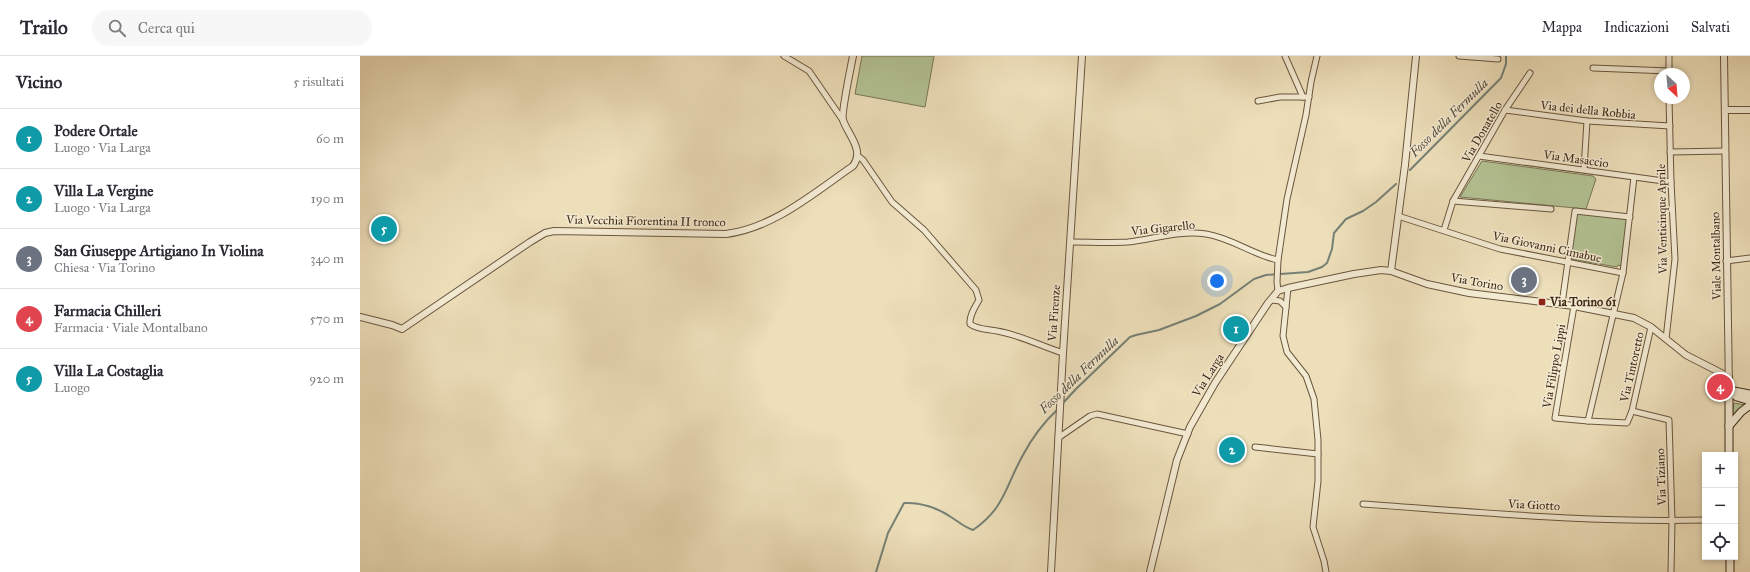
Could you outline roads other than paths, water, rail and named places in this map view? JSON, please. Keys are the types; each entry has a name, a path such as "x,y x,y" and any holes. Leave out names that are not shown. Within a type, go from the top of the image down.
{"main road":[{"path":"1729,390 1750,394"},
{"path":"1729,390 1738,397 1750,401"},
{"name":"Viale Montalbano","path":"1729,390 1729,452"},
{"path":"1729,426 1741,412 1750,405"},
{"path":"1730,560 1730,572"}],"street":[{"path":"784,56 809,72 842,119 857,148 858,156 863,160 892,202 924,230 976,290 979,300 972,312 970,324 974,328 997,330 1063,353"},
{"path":"842,119 853,56"},
{"name":"Via Firenze","path":"1050,572 1082,56"},
{"path":"1285,56 1306,97"},
{"path":"1278,291 1278,260 1287,199 1300,145 1306,97 1317,56"},
{"path":"1391,271 1416,56"},
{"path":"1459,56 1498,59"},
{"path":"1669,56 1669,68"},
{"name":"Viale Montalbano","path":"1724,56 1729,390"},
{"path":"1593,68 1654,71"},
{"name":"Via Donatello","path":"1444,230 1453,201 1505,110 1530,73"},
{"path":"1258,101 1280,97 1306,97"},
{"name":"Via Venticinque Aprile","path":"1666,339 1675,259 1669,104"},
{"name":"Via dei della Robbia","path":"1505,110 1588,121 1670,126"},
{"path":"1725,110 1750,110"},
{"path":"1584,169 1588,121"},
{"path":"1670,152 1725,151"},
{"name":"Via Vecchia Fiorentina II tronco","path":"361,319 392,325 402,329 545,233 554,231 726,234 746,230 776,217 808,197 853,166 858,156"},
{"name":"Via Masaccio","path":"1479,156 1584,169 1671,182"},
{"path":"1588,421 1615,314 1623,273 1634,177"},
{"path":"1453,201 1551,209"},
{"path":"1562,304 1575,211 1630,217"},
{"name":"Via Giovanni Cimabue","path":"1398,216 1500,249 1623,273"},
{"name":"Via Gigarello","path":"1070,242 1127,242 1189,232 1207,234 1234,242 1278,260"},
{"path":"1726,261 1750,258"},
{"name":"Via Torino","path":"1278,291 1354,274 1381,270 1391,271 1428,284 1469,293 1562,304 1634,318 1651,328 1690,358 1729,377"},
{"path":"1288,288 1283,336 1284,345 1287,352 1306,376 1314,399 1318,454 1318,482 1313,527 1326,572"},
{"name":"Via Larga","path":"1150,572 1177,460 1188,434 1215,383 1268,303 1278,291"},
{"path":"1268,303 1276,300 1283,303 1286,307"},
{"name":"Via Filippo Lippi","path":"1574,306 1555,418 1627,423 1632,411"},
{"name":"Via Tintoretto","path":"1632,411 1651,328"},
{"name":"Via Tiziano","path":"1632,411 1669,420 1672,521 1671,572"},
{"path":"1058,438 1090,416 1097,414 1188,434"},
{"path":"1255,447 1318,454"},
{"name":"Via Giotto","path":"1363,504 1532,516 1672,521 1702,520"}],"waterway":[{"name":"Fosso della Fermulla","path":"1410,170 1501,78 1506,64 1506,56"},
{"name":"Fosso della Fermulla","path":"1062,404 1130,337 1159,330 1196,316 1220,304 1254,279 1266,275 1308,272 1322,267 1327,263 1332,249 1334,233 1346,219 1363,211 1376,202 1396,184"},
{"name":"Fosso della Fermulla","path":"876,572 888,533 904,503 935,508 973,530 984,522 998,505 1023,455 1034,437 1058,409"}],"place":[{"name":"Villa La Costaglia","path":"384,229"},
{"name":"San Giuseppe Artigiano In Violina","path":"1524,280"},
{"name":"Via Torino 61","path":"1542,302"},
{"name":"Podere Ortale","path":"1236,329"},
{"name":"Farmacia Chilleri","path":"1720,387"},
{"name":"Villa La Vergine","path":"1232,450"}]}
